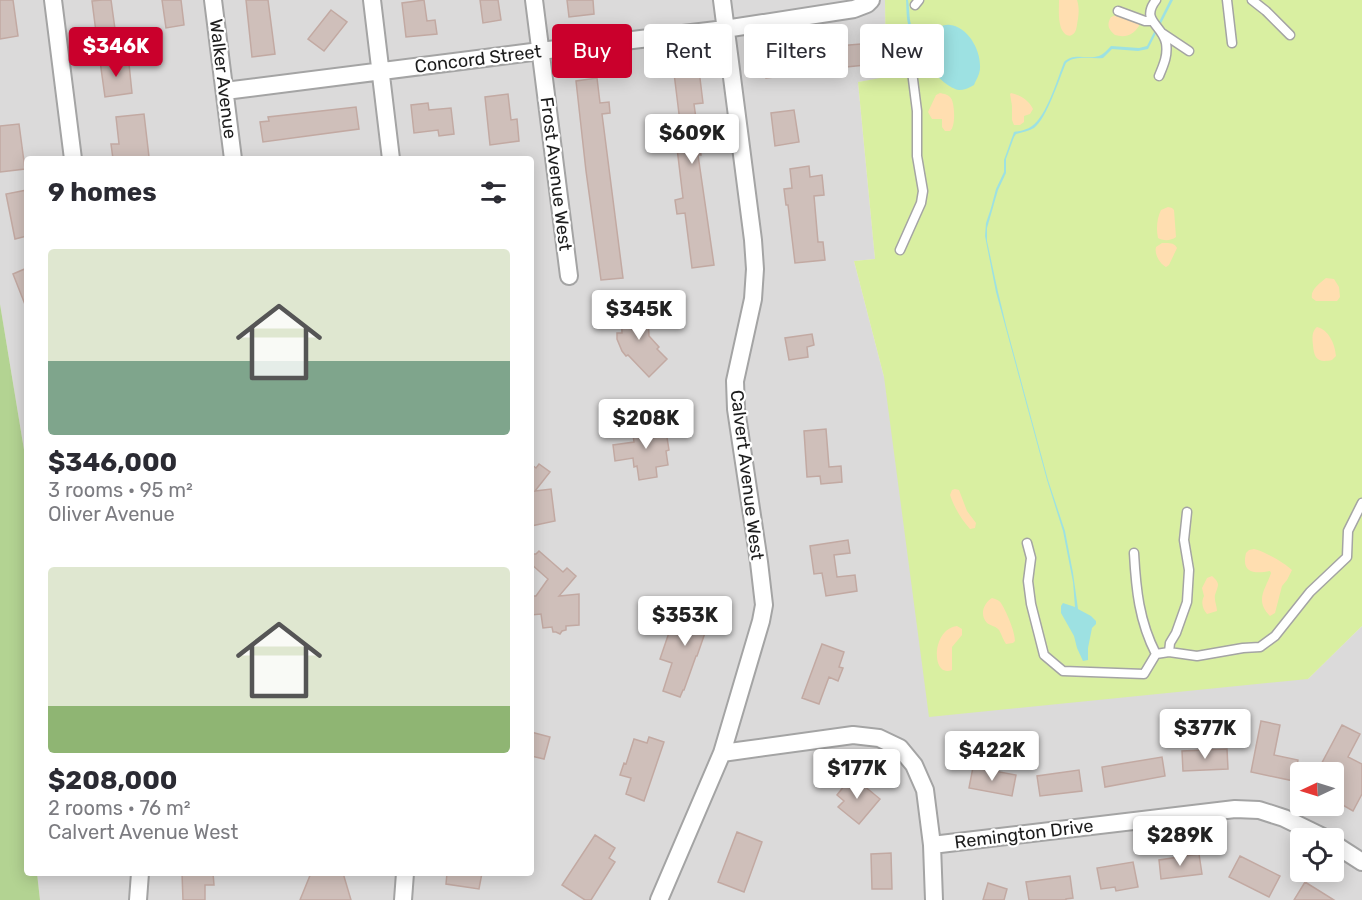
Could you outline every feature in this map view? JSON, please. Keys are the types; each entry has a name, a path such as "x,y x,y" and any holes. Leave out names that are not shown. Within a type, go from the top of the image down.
{"street":[{"path":"53,0 74,156"},
{"name":"Walker Avenue","path":"213,0 233,156"},
{"path":"372,0 391,156"},
{"name":"Frost Avenue West","path":"534,0 568,276"},
{"name":"Calvert Avenue West","path":"722,0 724,24"},
{"name":"Concord Street","path":"732,28 854,9 871,0"},
{"name":"Concord Street","path":"225,91 644,39"},
{"name":"Calvert Avenue West","path":"659,900 722,753 757,638 764,605 736,409 735,381 753,299 755,269 732,78"},
{"path":"722,753 853,735 879,738 900,748 914,765 925,790 932,845 934,900"},
{"name":"Remington Drive","path":"932,845 1235,808 1259,810 1304,828"},
{"path":"1344,850 1362,861"},
{"path":"138,900 140,876"},
{"path":"403,900 405,876"}],"lane":[{"path":"1156,0 1150,14 1166,41 1167,56 1160,76"},
{"path":"1227,0 1232,43"},
{"path":"1252,0 1290,35"},
{"path":"1118,11 1157,27 1189,51"},
{"path":"900,250 921,203 923,190 917,156 917,111 913,78"},
{"path":"1156,654 1169,652 1197,657 1260,647 1275,636 1310,592 1347,556 1348,531 1362,503"},
{"path":"1169,652 1170,643 1187,602 1189,570 1184,540 1187,512"},
{"path":"1027,543 1031,558 1028,581 1030,604 1044,655 1064,671 1144,674 1156,654"},
{"path":"1134,553 1139,607 1147,636 1156,654"}],"shaded area":[{"path":"0,0 885,0 885,24 860,24 860,78 886,78 858,82 875,259 854,261 884,377 1308,679 1362,626 1362,900 40,900 37,876 534,876 534,156 24,156 24,450 0,304"}],"green space":[{"path":"885,0 1362,0 1362,626 1308,679 929,717 884,377 854,261 875,259 858,82 880,78 944,78 944,24 885,24"},
{"path":"0,304 24,450 24,876 37,876 40,900 0,900"}],"sand":[{"path":"1059,0 1077,0 1079,11 1077,26 1075,32 1069,36 1061,28"},
{"path":"1119,14 1139,22 1139,26 1132,34 1119,36 1110,29 1108,25 1111,17"},
{"path":"940,93 952,99 954,120 950,131 945,131 942,127 942,119 932,119 928,112 936,95"},
{"path":"1011,93 1024,98 1033,109 1030,114 1024,116 1024,122 1020,125 1014,125 1012,120"},
{"path":"1168,207 1174,210 1176,237 1165,240 1158,238 1157,224 1161,210"},
{"path":"1162,243 1173,244 1177,248 1166,267 1156,253 1156,247"},
{"path":"1326,278 1334,279 1339,287 1340,297 1337,301 1316,301 1312,298 1314,289"},
{"path":"1317,327 1325,331 1333,342 1336,356 1332,360 1323,361 1316,357 1313,337"},
{"path":"955,489 959,490 967,511 976,523 975,528 970,529 956,508 950,495"},
{"path":"1254,549 1285,564 1292,570 1282,586 1275,613 1270,616 1262,600 1271,573 1270,571 1250,571 1245,565 1246,553"},
{"path":"1212,576 1218,585 1215,597 1217,611 1207,614 1202,605 1204,596 1202,588 1207,578"},
{"path":"992,598 1000,602 1010,621 1014,632 1015,641 1013,643 1006,644 999,630 987,623 983,616 987,603"},
{"path":"957,626 962,629 962,635 952,647 952,670 945,671 937,661 938,644 948,629"}],"water":[{"path":"906,0 908,0 911,24 908,21"},
{"path":"1170,0 1173,0 1148,49 1138,51 1112,49 1103,58 1078,58 1066,63 1044,116 1034,128 1016,134 1014,137 1006,159 1006,173 998,190 987,228 987,241 1006,325 1048,480 1065,531 1078,609 1096,621 1092,628 1088,660 1083,661 1074,636 1061,613 1063,603 1075,607 1073,582 1063,531 1047,480 996,292 985,236 986,223 996,189 1004,172 1004,160 1014,132 1030,127 1042,114 1064,62 1072,57 1099,56 1111,46 1139,48 1147,46"},
{"path":"944,25 950,25 968,35 976,47 980,68 974,85 963,90 940,78 944,78"}],"building":[{"path":"0,0 13,0 18,36 0,39"},
{"path":"111,0 115,29 96,32 92,1"},
{"path":"162,0 181,0 184,25 166,28"},
{"path":"246,0 268,0 275,54 252,57"},
{"path":"424,0 427,21 435,20 437,34 406,37 402,3"},
{"path":"480,0 498,0 501,20 483,23"},
{"path":"567,0 593,0 594,14 569,17"},
{"path":"331,10 347,22 324,51 308,39"},
{"path":"860,44 860,66 848,67 848,45"},
{"path":"119,59 120,65 129,64 132,93 105,97 100,61"},
{"path":"597,78 600,103 609,102 610,113 602,114 623,278 601,280 576,81"},
{"path":"675,78 700,78 703,103 694,104 701,155 698,155 714,265 692,268 685,213 677,214 675,200 683,198 674,123 680,122"},
{"path":"508,94 511,120 517,119 519,141 490,145 485,97"},
{"path":"428,103 429,110 451,108 454,134 439,136 438,130 414,133 411,105"},
{"path":"356,107 359,129 263,142 260,122 269,121 268,117"},
{"path":"794,110 799,142 775,146 771,113"},
{"path":"144,114 149,156 113,156 111,144 119,144 116,117"},
{"path":"19,124 24,169 0,172 0,126"},
{"path":"809,166 810,177 822,175 824,195 814,196 818,242 823,242 825,260 795,263 784,189 792,188 790,169"},
{"path":"24,191 24,237 15,239 6,194"},
{"path":"24,269 24,302 13,274"},
{"path":"621,308 643,308 643,315 648,315 649,336 667,359 649,377 628,355 626,356 617,339 617,333 622,333"},
{"path":"812,334 814,345 807,347 808,357 789,360 785,338"},
{"path":"653,424 665,425 669,450 666,451 668,465 656,467 657,477 639,480 633,458 615,461 613,445 634,442 632,428"},
{"path":"826,429 829,467 841,466 842,482 821,484 820,476 807,477 804,431"},
{"path":"539,464 550,472 535,491 551,489 555,521 534,525 534,466 536,468"},
{"path":"848,540 850,553 834,555 837,577 855,575 857,591 826,596 822,573 814,574 810,546"},
{"path":"539,551 563,572 567,568 576,576 559,596 579,594 579,625 566,626 566,630 560,634 553,632 552,627 543,628 541,614 534,615 534,596 548,579 534,567 534,554"},
{"path":"703,607 713,610 716,621 706,630 684,690 680,697 663,691 672,663 660,659 675,615 684,619 687,611 692,613"},
{"path":"822,644 844,652 839,667 843,668 838,681 829,677 819,704 802,698"},
{"path":"1261,721 1280,725 1274,755 1298,760 1298,762 1290,762 1290,780 1251,772"},
{"path":"1342,725 1360,734 1348,757 1362,764 1362,794 1353,811 1344,806 1344,762 1322,762"},
{"path":"534,733 550,737 544,759 534,757"},
{"path":"649,737 664,742 644,801 626,794 631,778 620,775 634,739 647,743"},
{"path":"1227,749 1228,769 1183,771 1182,751"},
{"path":"1162,757 1165,776 1105,787 1102,767"},
{"path":"973,767 1016,775 1012,796 969,788"},
{"path":"1079,770 1082,791 1040,796 1037,776"},
{"path":"852,776 880,799 859,824 838,807 844,801 837,795"},
{"path":"737,832 762,842 744,892 718,882"},
{"path":"595,835 615,848 609,858 615,862 591,900 585,900 562,885"},
{"path":"891,853 892,889 872,889 871,854"},
{"path":"1199,854 1202,874 1161,879 1159,860"},
{"path":"1240,856 1280,876 1269,897 1229,877"},
{"path":"1133,862 1138,887 1116,891 1115,887 1101,889 1097,868"},
{"path":"182,876 213,876 214,885 205,885 205,900 183,900"},
{"path":"310,876 344,876 351,900 300,900"},
{"path":"447,876 481,876 479,889 446,884"},
{"path":"1070,876 1073,898 1029,900 1026,882"},
{"path":"1305,882 1334,900 1294,900"},
{"path":"988,883 1007,889 1004,900 983,900"}]}
